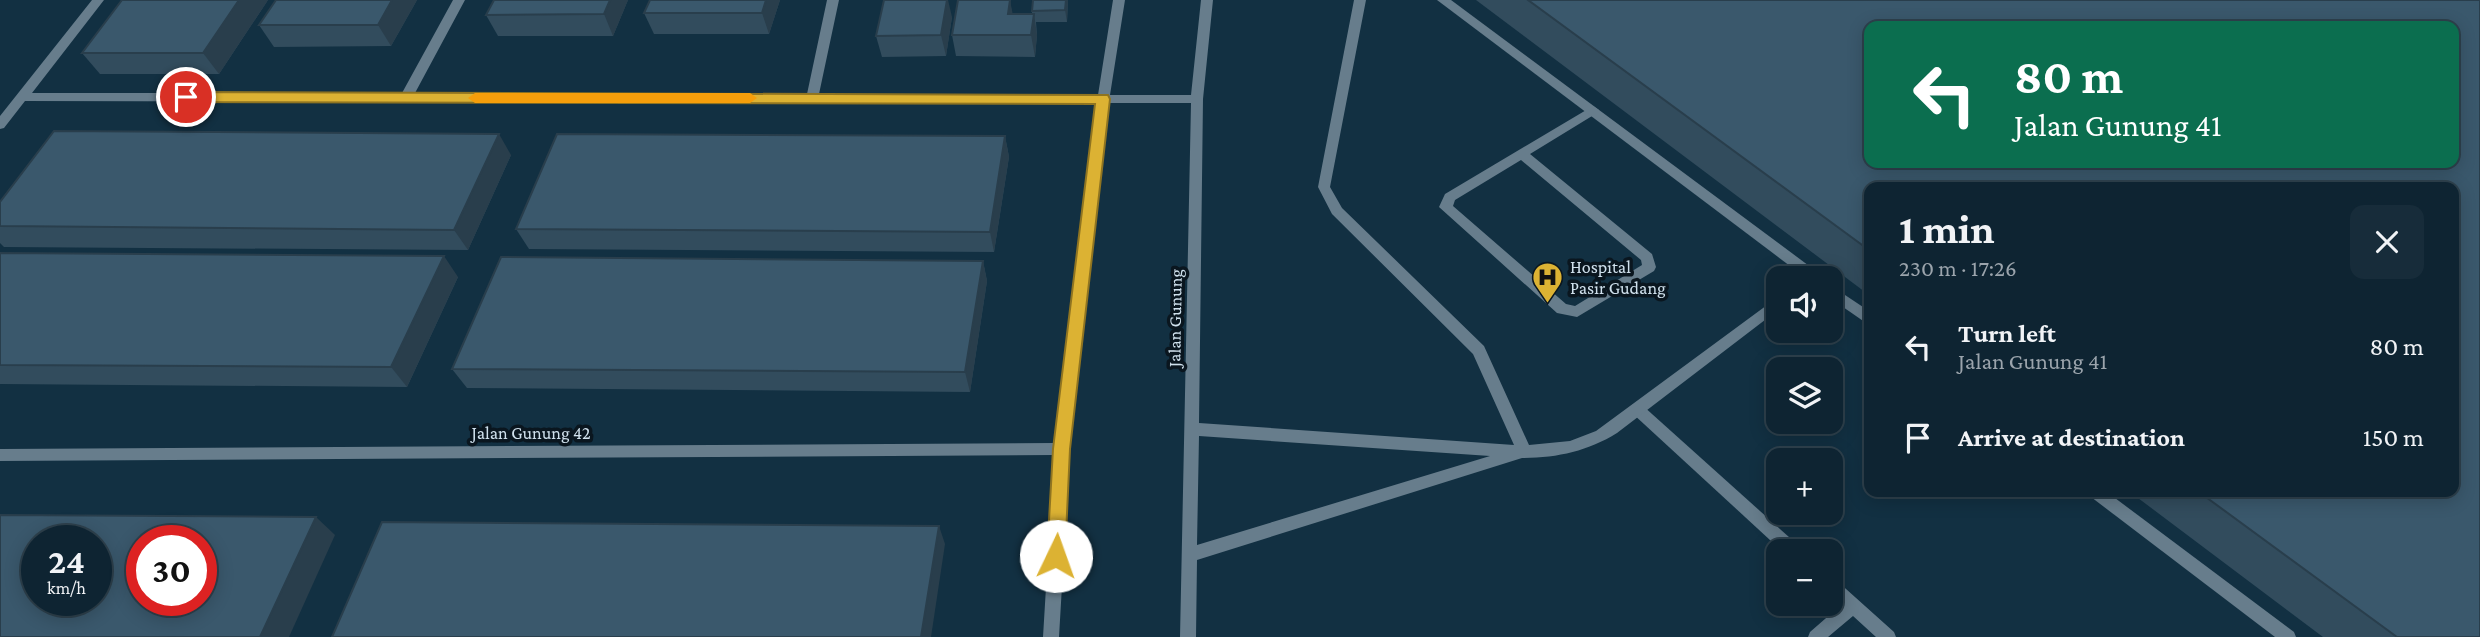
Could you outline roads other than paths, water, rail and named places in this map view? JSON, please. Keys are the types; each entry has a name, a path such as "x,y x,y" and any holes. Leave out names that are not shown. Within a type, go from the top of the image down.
{"street":[{"path":"0,125 98,0"},
{"path":"406,98 459,0"},
{"path":"812,98 833,0"},
{"path":"1051,637 1062,449 1103,99 1119,0"},
{"name":"Jalan Gunung","path":"1188,637 1197,99 1207,0"},
{"path":"1360,0 1324,187 1337,211 1479,350 1525,452"},
{"path":"1443,0 1798,266"},
{"path":"22,97 1197,99"},
{"path":"1522,154 1647,258 1649,267 1577,312 1562,309 1446,207 1450,197 1593,110"},
{"path":"1843,300 1864,315"},
{"path":"1192,429 1525,452 1566,449 1592,441 1637,410 1766,311"},
{"path":"1637,410 1780,539"},
{"name":"Jalan Gunung 42","path":"0,455 1062,449"},
{"path":"1189,555 1525,452"},
{"path":"2103,497 2288,637"},
{"path":"1843,596 1888,637"},
{"path":"1815,637 1853,605"}],"place":[{"name":"Hospital Pasir Gudang","path":"1547,304"}]}
